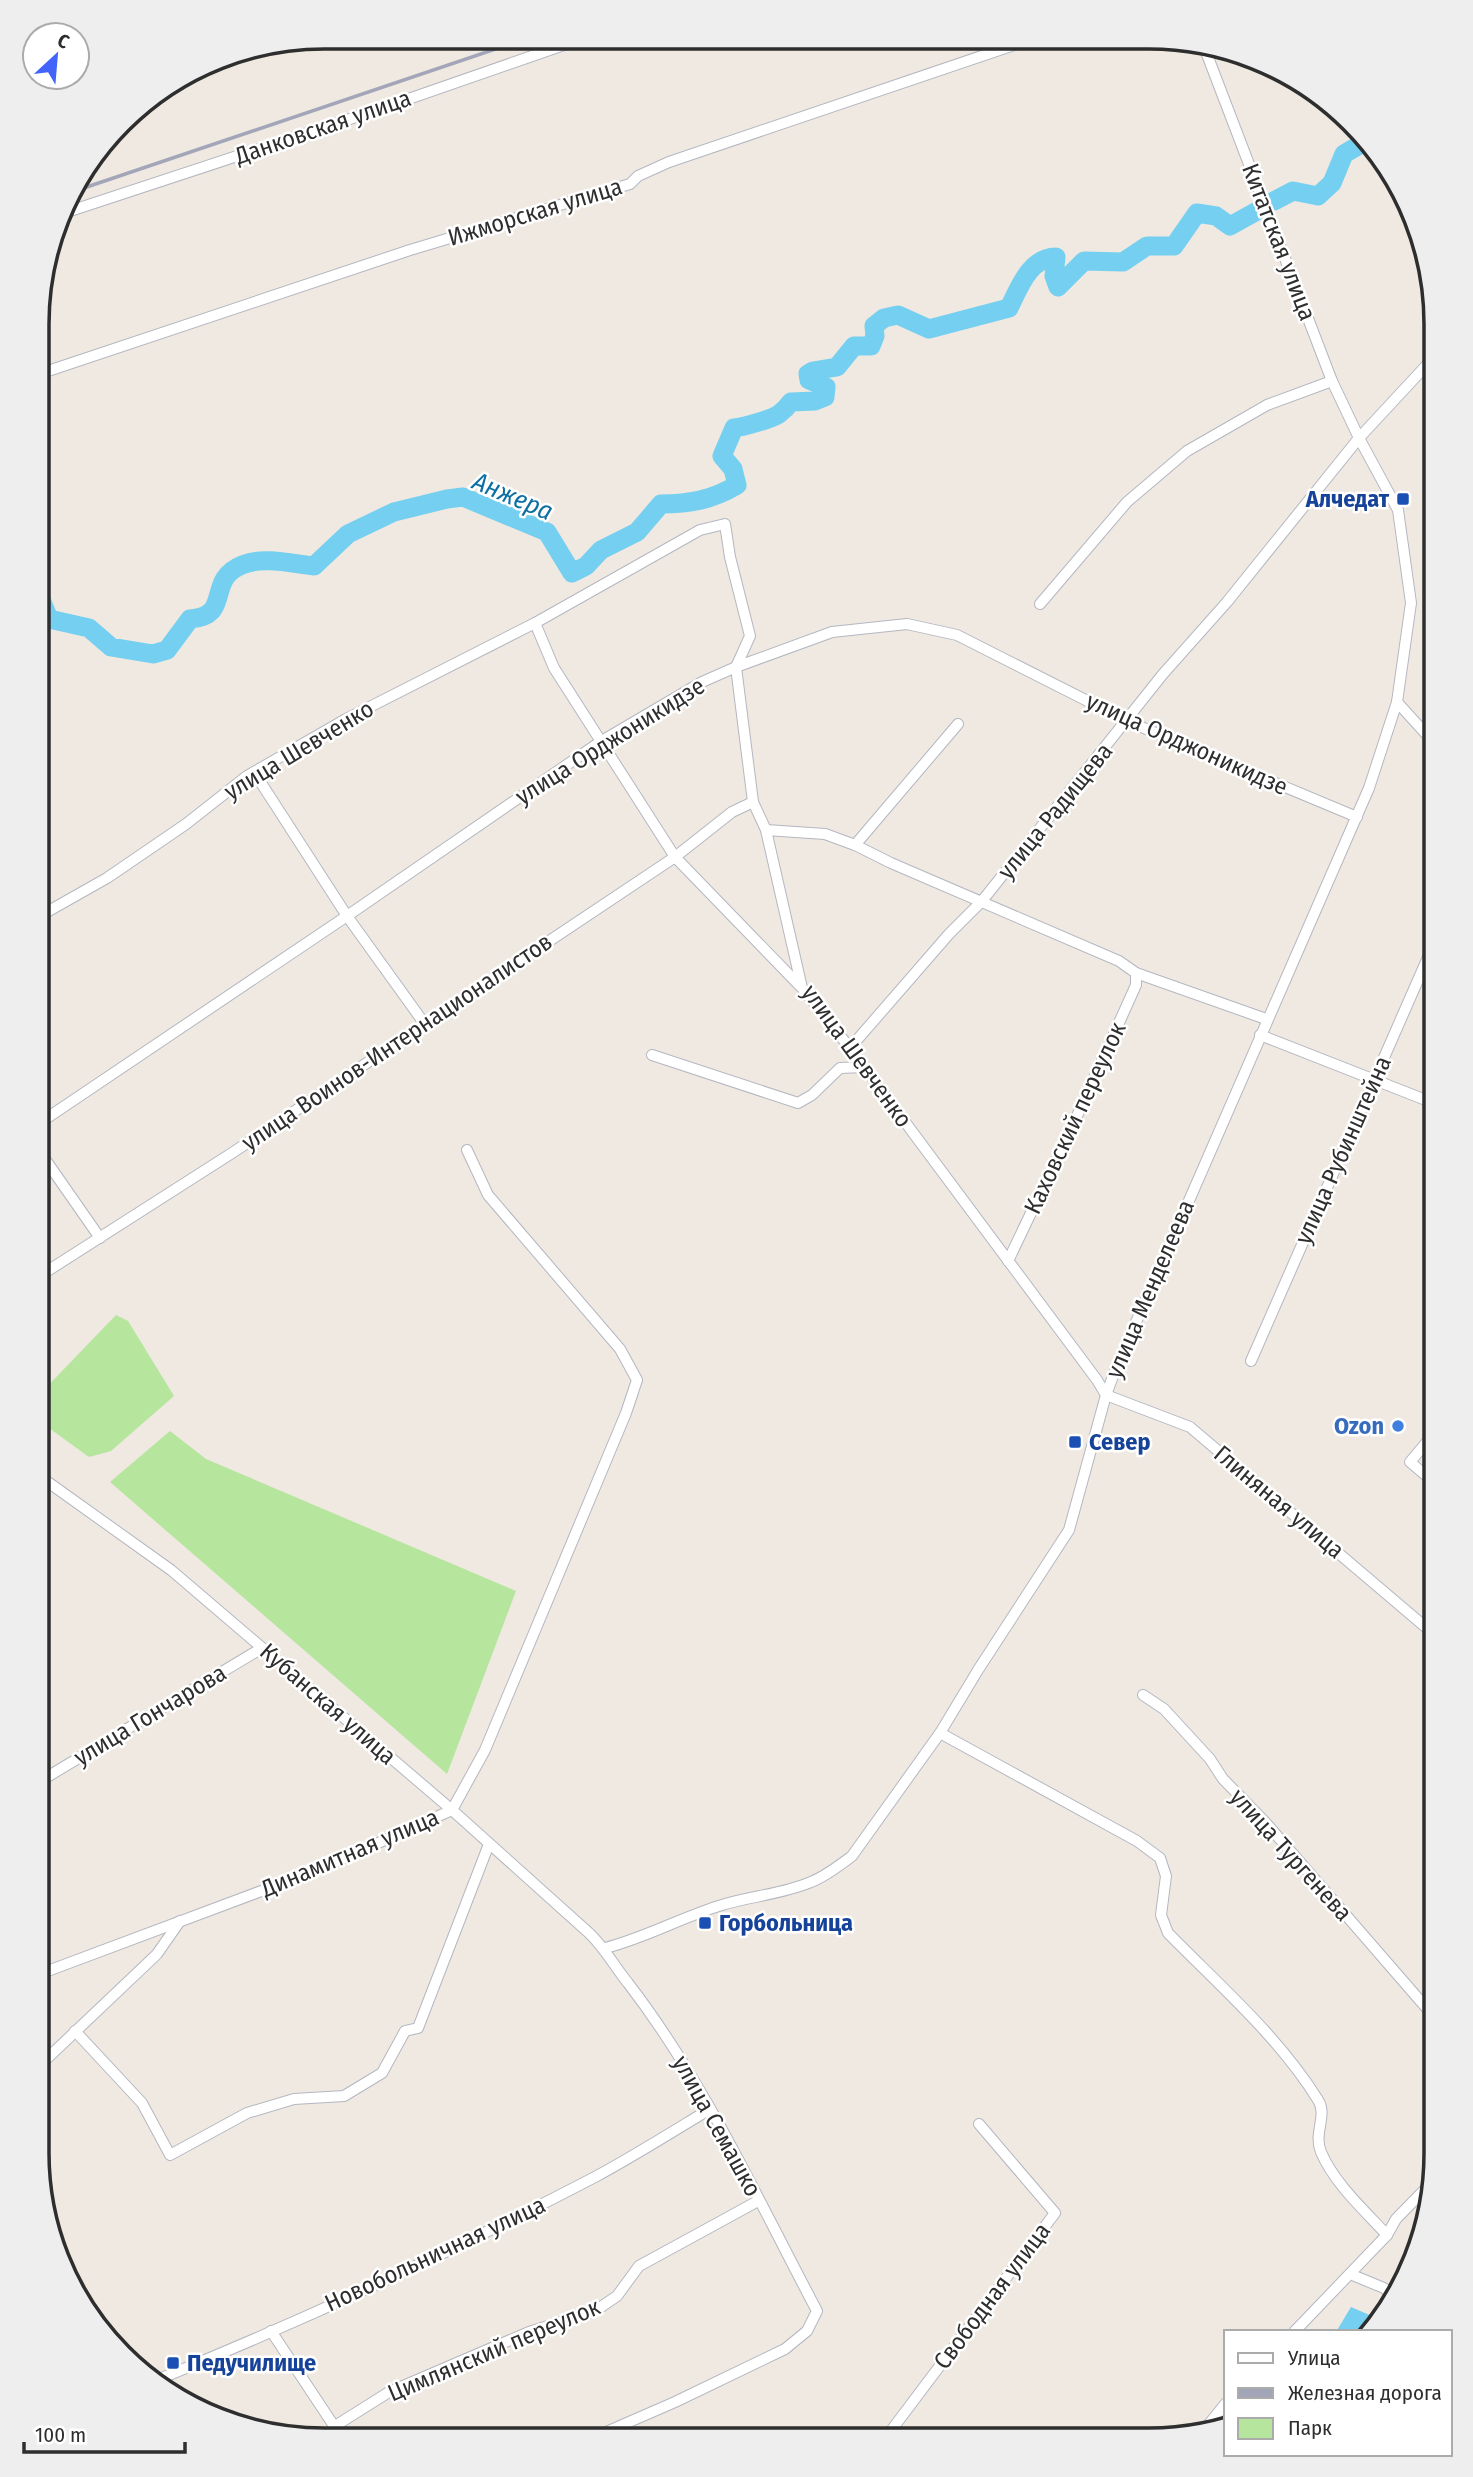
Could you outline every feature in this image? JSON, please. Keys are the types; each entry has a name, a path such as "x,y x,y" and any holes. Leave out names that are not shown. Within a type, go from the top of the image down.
{"street":[{"name":"Данковская улица","path":"74,210 371,112 550,49"},
{"name":"Ижморская улица","path":"49,371 410,250 630,184 638,176 669,162 1001,49"},
{"name":"Китатская улица","path":"1207,55 1332,381 1359,438"},
{"name":"улица Радищева","path":"850,1048 949,934 982,901 1163,674 1227,602 1359,438 1424,368"},
{"path":"1040,604 1127,502 1187,450 1267,405 1332,381"},
{"name":"улица Менделеева","path":"605,1948 634,1940 721,1905 813,1882 852,1856 940,1733 1069,1530 1105,1395 1266,1019 1357,817 1398,702 1411,603 1398,510 1359,438"},
{"name":"улица Шевченко","path":"49,911 107,878 186,824 254,772 402,689 535,622 700,530 725,524 730,557 750,636 736,667 752,802 766,831 802,988 864,1066 1097,1380 1105,1395"},
{"path":"535,622 554,668 675,857 802,988"},
{"name":"улица Орджоникидзе","path":"49,1117 600,742 702,682 832,632 907,624 957,635 1127,721 1357,817"},
{"path":"1398,702 1424,731"},
{"path":"855,845 958,724"},
{"path":"254,772 347,916 424,1023"},
{"name":"улица Воинов-Интернационалистов","path":"49,1270 232,1153 675,857 732,812 752,802"},
{"path":"766,831 825,834 855,845 1119,961 1136,973 1266,1019"},
{"name":"улица Рубинштейна","path":"1251,1361 1424,966"},
{"name":"Каховский переулок","path":"1009,1261 1136,985 1136,973"},
{"path":"1260,1035 1424,1099"},
{"path":"652,1055 798,1103 812,1095 840,1068 864,1066"},
{"name":"Динамитная улица","path":"49,1970 320,1869 452,1811 485,1750 626,1413 637,1380 620,1349 488,1195 467,1150"},
{"path":"49,1165 100,1238"},
{"name":"Глиняная улица","path":"1105,1395 1190,1427 1424,1626"},
{"path":"1424,1446 1410,1462 1424,1474"},
{"name":"Кубанская улица","path":"49,1483 171,1570 452,1811 605,1948"},
{"name":"улица Гончарова","path":"49,1776 262,1647"},
{"name":"улица Тургенева","path":"1143,1695 1164,1709 1210,1759 1223,1779 1266,1823 1424,2005"},
{"path":"940,1733 1137,1841 1160,1858 1166,1876 1161,1915 1168,1933 1280,2047 1321,2103 1322,2118 1317,2136 1320,2151 1336,2178 1387,2235"},
{"path":"75,2031 142,2103 170,2155 247,2113 294,2099 344,2096 382,2073 405,2031 418,2028 489,1844"},
{"path":"49,2056 157,1954 180,1921"},
{"name":"улица Семашко","path":"605,1948 667,2035 710,2109 817,2311 807,2331 785,2349 615,2428"},
{"name":"Новобольничная улица","path":"164,2377 402,2271 597,2176 710,2109"},
{"name":"Свободная улица","path":"893,2428 1055,2213 979,2124"},
{"path":"1296,2330 1387,2235 1396,2219 1421,2193"},
{"name":"Цимлянский переулок","path":"335,2426 390,2392 529,2332 595,2311 617,2296 639,2266 758,2201"},
{"path":"1350,2274 1387,2290"},
{"path":"271,2331 335,2426"},
{"path":"1211,2421 1224,2405"}],"green space":[{"path":"116,1315 128,1321 174,1396 111,1451 89,1457 49,1428 49,1385"},
{"path":"170,1431 206,1459 516,1591 447,1774 110,1482"}],"water":[{"path":"1351,2307 1371,2315 1359,2330 1337,2330"}],"waterway":[{"name":"Анжера","path":"1274,201 1293,191 1318,196 1332,183 1344,154 1358,146"},
{"name":"Анжера","path":"49,619 89,628 111,647 153,654 167,650 190,619 211,611 216,605 224,579 242,565 268,561 314,566 348,534 394,512 463,497 547,532 572,573 586,566 601,550 637,532 661,504 700,500 737,485 733,469 722,456 734,428 775,416 791,402 815,401 825,397 826,387 809,380 808,374 837,367 854,346 871,346 875,336 874,326 884,318 898,315 929,329 1009,308 1026,275 1047,258 1056,257 1054,276 1058,287 1084,261 1123,262 1147,246 1174,246 1197,213 1216,216 1230,226 1257,211"}],"railway":[{"path":"85,188 495,49"}],"place":[{"name":"Алчедат","path":"1403,499"},
{"name":"Ozon","path":"1398,1426"},
{"name":"Север","path":"1075,1442"},
{"name":"Горбольница","path":"705,1923"},
{"name":"Педучилище","path":"173,2363"}]}
